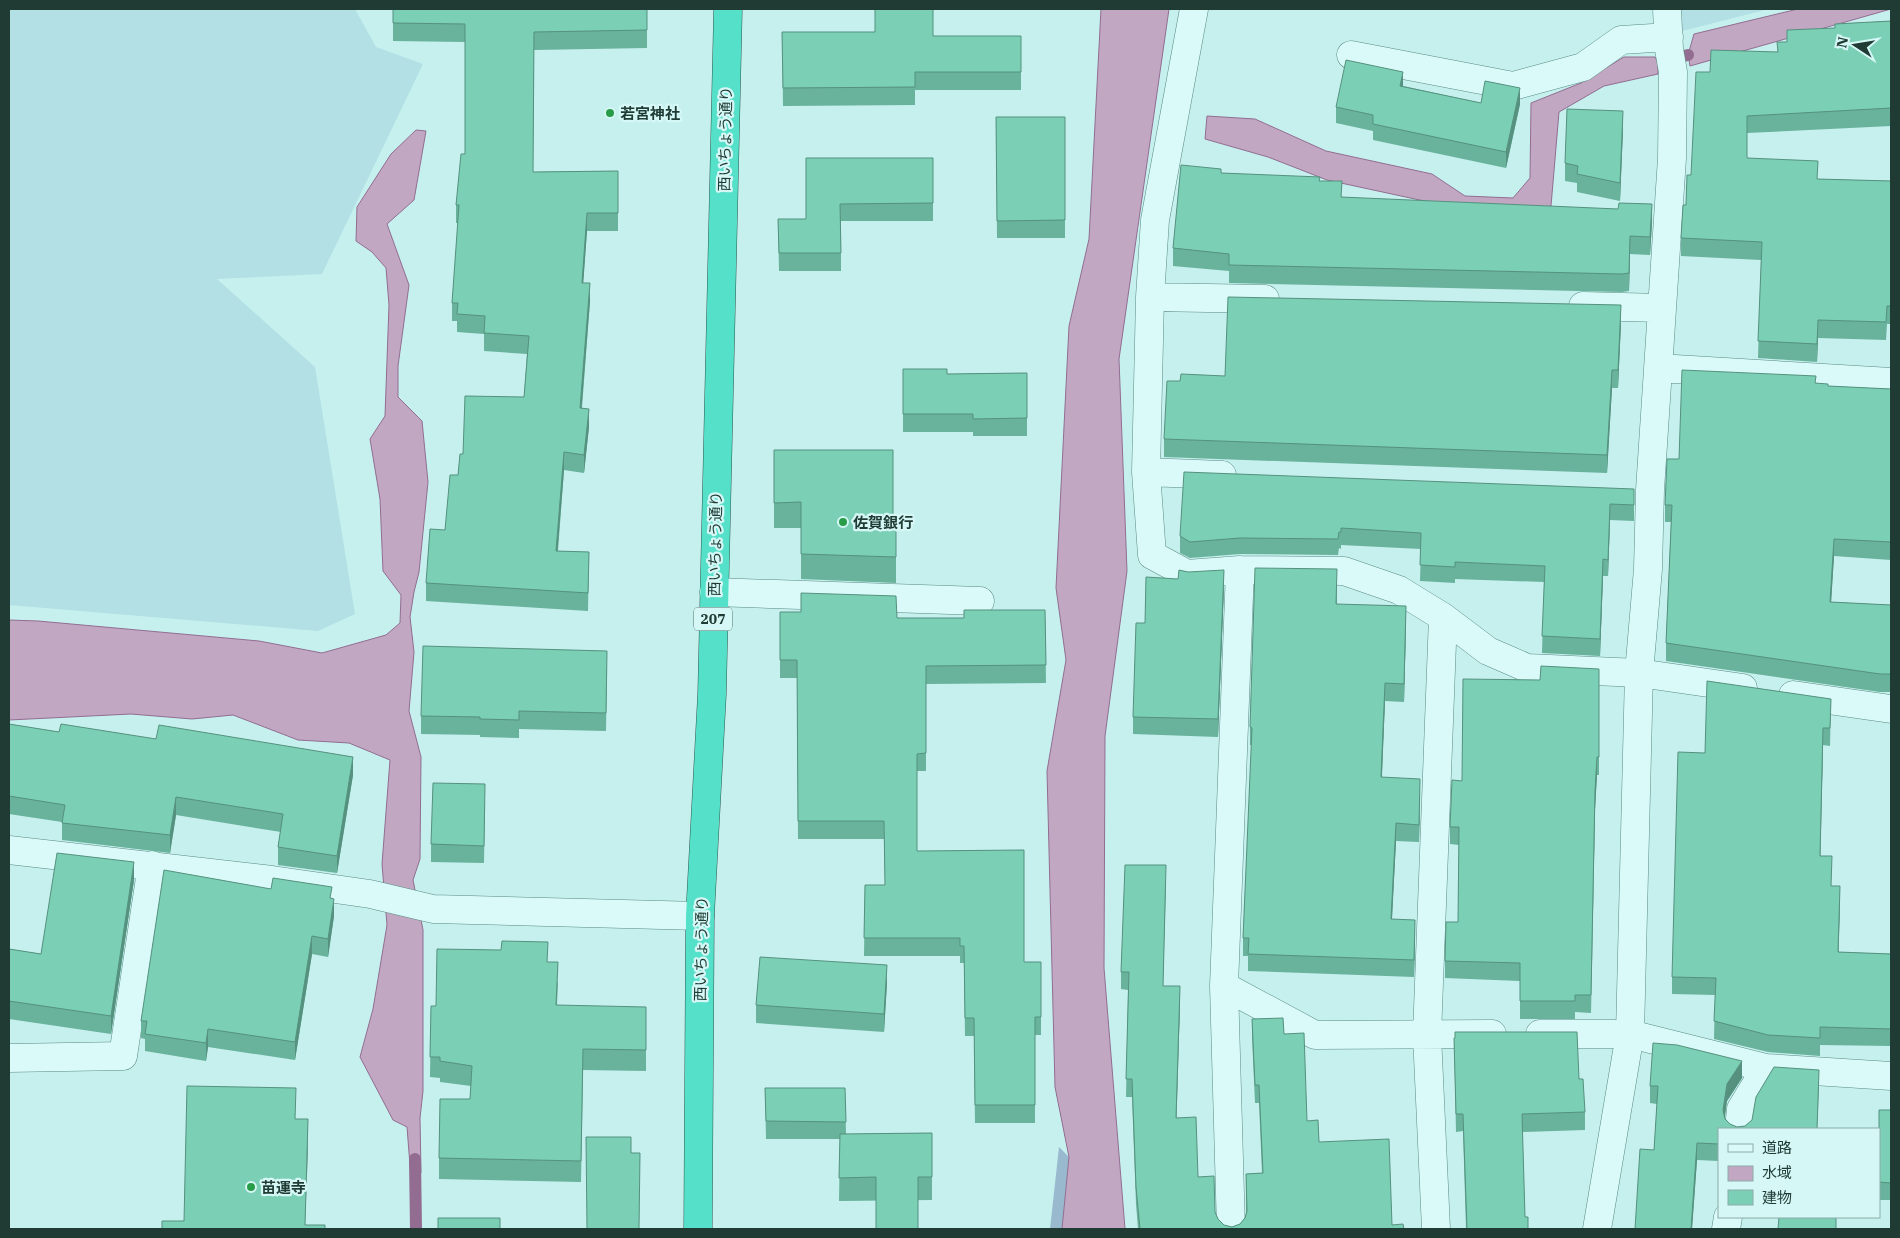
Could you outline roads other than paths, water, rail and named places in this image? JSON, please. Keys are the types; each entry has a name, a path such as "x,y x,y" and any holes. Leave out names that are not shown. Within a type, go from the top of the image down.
{"highway":[{"name":"西いちょう通り","path":"698,1229 700,916 712,694 728,9"}],"street":[{"path":"1194,9 1155,220 1150,296 1146,472 1152,555 1187,574 1240,570 1344,571 1399,590 1443,617 1488,651 1527,668 1639,673 1891,709"},
{"path":"1597,1229 1630,1034 1639,673 1648,569 1650,490 1672,158 1670,52 1667,9"},
{"path":"1351,55 1513,86 1583,67 1621,40 1670,52"},
{"path":"1150,296 1288,300"},
{"path":"1554,305 1662,308"},
{"path":"1658,368 1891,382"},
{"path":"1146,472 1245,475"},
{"path":"1621,489 1650,490"},
{"path":"1231,1229 1224,986 1240,570"},
{"path":"714,592 980,601"},
{"path":"1436,1229 1427,1035 1443,617"},
{"path":"9,850 152,865 370,894 433,909 700,916"},
{"path":"9,1058 123,1056 152,865"},
{"path":"1224,986 1315,1035 1630,1034 1766,1068 1891,1076"},
{"path":"1738,1128 1741,1110 1766,1068"}],"water":[{"path":"1101,9 1169,9 1119,359 1127,571 1105,736 1104,968 1125,1229 1062,1229 1069,1157 1055,1087 1047,771 1066,660 1056,588 1069,326 1089,239"},
{"path":"1798,9 1891,9 1690,66 1688,55 1694,34"},
{"path":"1624,57 1655,57 1658,63 1658,74 1604,86 1559,112 1551,206 1489,215 1327,180 1268,157 1205,139 1207,116 1255,119 1326,151 1432,174 1465,196 1513,198 1530,178 1531,103 1581,83"},
{"path":"416,130 426,131 414,200 387,224 409,285 398,366 398,397 422,421 428,482 419,572 410,617 414,652 409,711 421,757 420,859 413,880 423,930 421,1173 411,1178 407,1127 393,1120 360,1057 373,1009 387,925 382,864 390,760 349,743 298,740 233,715 192,719 131,714 9,720 9,620 259,641 322,653 386,635 400,623 401,595 383,571 380,499 370,439 385,416 389,305 386,268 372,252 356,241 357,207 391,154"}],"waterway":[{"path":"1668,60 1688,55"},
{"path":"415,1159 416,1229"}],"place":[{"name":"若宮神社","path":"610,113"},
{"name":"佐賀銀行","path":"843,522"},
{"name":"苗運寺","path":"251,1187"}]}
